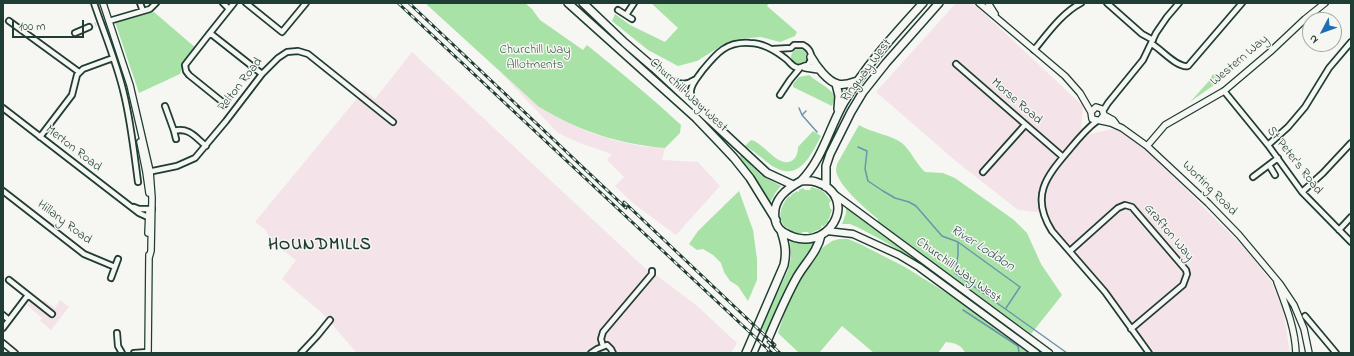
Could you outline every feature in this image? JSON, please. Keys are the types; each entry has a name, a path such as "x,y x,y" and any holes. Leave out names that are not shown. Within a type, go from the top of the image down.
{"main road":[{"name":"Churchill Way West","path":"568,3 696,118 734,158 750,178 776,220"},
{"name":"Churchill Way West","path":"583,3 625,44 654,68 767,173 793,185"},
{"name":"Ringway West","path":"801,181 810,172 836,117 857,81 877,55 923,3"},
{"name":"Ringway West","path":"826,187 826,166 830,154 851,112 886,63 939,3"},
{"path":"811,57 818,69 836,84 839,96 836,117"},
{"path":"803,67 818,69"},
{"path":"836,84 847,84 857,81"},
{"path":"746,353 784,265 786,252 785,242 776,220 775,213 778,201 785,191 801,181 813,181 826,187 834,194 838,206 838,217 832,226 824,233 811,239 800,239 794,238 781,231"},
{"name":"Churchill Way West","path":"834,194 1049,353"},
{"name":"Churchill Way West","path":"824,233 853,234 920,267 1036,353"},
{"path":"762,353 786,297 797,276 819,244 824,233"}],"street":[{"path":"94,3 98,24 114,58 124,93 138,182"},
{"path":"103,3 130,85 141,135 140,140 142,156 148,172 150,209 148,353 134,353"},
{"path":"140,3 143,11"},
{"path":"109,22 150,9 156,3"},
{"path":"223,3 230,8"},
{"path":"225,104 189,75 186,71 185,65 234,3"},
{"path":"246,3 282,32 306,3"},
{"path":"626,16 634,3"},
{"name":"Worting Road","path":"979,3 997,16 1065,76 1100,114 1113,120 1118,126 1128,131 1147,146 1226,222 1254,252 1284,288 1298,313 1305,332 1309,353"},
{"name":"Worting Road","path":"988,3 997,16"},
{"path":"1034,50 1064,16 1072,8 1081,3"},
{"path":"1107,3 1177,64 1183,66 1188,66 1242,3"},
{"path":"1149,353 1105,292 1052,231 1046,222 1042,209 1042,190 1052,170 1100,114 1143,60 1167,17 1179,3"},
{"name":"Western Way","path":"1147,146 1165,125 1224,91 1270,52 1305,18 1325,3"},
{"path":"618,10 632,19"},
{"path":"9,21 79,72"},
{"path":"75,33 89,27"},
{"path":"210,33 262,74"},
{"path":"1268,145 1288,127 1305,107 1329,68 1351,42"},
{"path":"696,108 691,95 691,90 696,79 717,53 728,46 740,43 761,44 773,49 788,60 795,68 803,67"},
{"path":"780,95 790,80 810,61 810,50 803,44 794,45 788,54 788,60"},
{"path":"773,49 791,48"},
{"name":"Pelton Road","path":"148,172 184,164 195,158 262,74 278,58 288,52 298,51 308,54 393,122"},
{"path":"40,136 72,94 79,72 114,58"},
{"name":"Morse Road","path":"956,64 1063,157"},
{"path":"790,80 791,65"},
{"path":"654,68 679,84 690,83 696,79"},
{"name":"St Peter's Road","path":"1224,91 1268,145 1302,192 1351,242"},
{"name":"Worting Road","path":"1080,93 1091,114"},
{"path":"165,106 176,139"},
{"name":"Merton Road","path":"3,108 139,213 150,218"},
{"path":"128,115 137,113"},
{"path":"1091,114 1100,114"},
{"path":"1091,114 1100,114"},
{"path":"1083,132 1091,114"},
{"path":"983,172 1025,125"},
{"path":"174,131 181,129 186,130 206,146"},
{"path":"1302,192 1323,173 1351,143"},
{"path":"1253,177 1278,158"},
{"path":"1268,165 1275,175"},
{"name":"Hillary Road","path":"3,191 84,254 115,267"},
{"name":"Grafton Way","path":"1070,251 1118,208 1125,205 1132,207 1186,270 1187,274 1183,285 1132,329"},
{"name":"Merton Road","path":"130,206 139,209 150,209"},
{"path":"1339,230 1351,217"},
{"path":"111,278 118,259"},
{"path":"603,346 601,339 603,332 652,274 652,271"},
{"name":"Worting Road","path":"1275,278 1291,321 1296,353"},
{"path":"9,280 52,314"},
{"path":"3,328 28,295"},
{"path":"3,315 9,320"},
{"path":"1305,316 1336,353"},
{"path":"301,353 318,336 330,320"},
{"path":"117,333 118,346 122,353"},
{"path":"3,343 15,353"},
{"path":"591,353 607,344 612,349 613,353"}],"shaded area":[{"path":"956,3 973,3 1083,106 1081,130 1086,135 1116,128 1135,140 1144,147 1248,252 1272,283 1283,310 1290,353 1155,353 1134,329 1103,285 1055,230 1048,213 1018,210 957,162 876,92"},
{"path":"412,52 647,270 696,305 737,343 731,353 357,353 322,313 282,279 296,260 271,242 266,230 255,222 364,90 375,99"},
{"path":"501,73 539,107 554,116 588,132 613,140 640,146 665,148 662,160 698,162 720,186 676,235 634,204 615,186 624,177 607,160 612,154 580,143 558,133"},
{"path":"31,300 39,306 44,300 55,308 60,300 69,307 51,330 40,321 42,318 27,305"}],"green space":[{"name":"Churchill Way Allotments","path":"425,3 525,3 532,9 540,20 583,50 587,45 635,84 681,125 680,133 665,148 615,140 569,123 539,107"},
{"path":"651,3 769,3 767,6 797,32 795,36 780,42 761,37 738,39 721,46 697,61 678,66 648,50 612,21 615,14 630,25 665,42 678,28"},
{"path":"154,12 197,49 182,68 180,74 139,93 115,22"},
{"path":"796,49 802,49 807,54 805,63 802,65 796,65 791,60 791,54"},
{"path":"1213,74 1215,77 1217,75 1221,80 1190,102 1209,81"},
{"path":"809,75 835,96 832,106 793,87 793,84 799,77"},
{"path":"859,125 902,143 925,172 943,173 955,178 1014,220 1027,233 1041,264 1062,295 1031,334 877,222 878,219 841,183 836,170 837,164"},
{"path":"813,131 821,136 809,157 798,168 792,171 784,171 773,167 745,146 751,140 783,162 789,162 795,158 798,147"},
{"path":"741,155 762,176 781,186 775,193 769,205 762,189 738,158"},
{"path":"811,187 822,190 822,193 823,191 831,201 829,203 832,210 829,219 827,220 829,221 823,227 822,225 821,226 822,228 809,234 808,232 803,232 800,234 795,233 796,231 794,233 789,231 783,224 780,216 784,203 789,196 791,197 791,195 797,191 799,192 799,190 803,188 805,190 810,190"},
{"path":"739,191 753,230 757,259 757,280 748,301 738,286 730,281 724,272 721,263 713,255 703,249 697,250 689,244 698,231"},
{"path":"846,206 1047,353 1043,353 976,302 930,270 882,240 850,224 842,224 846,213"},
{"path":"848,239 860,244 905,267 953,297 1030,353 965,353 958,345 946,342 938,353 874,353 842,326 819,353 799,353 778,333 790,296 795,286 822,248 832,241"},
{"path":"790,241 800,243 817,242 794,274 767,334 761,328 788,270 791,258"}],"waterway":[{"name":"River Loddon","path":"799,108 802,115 817,132"},
{"name":"River Loddon","path":"802,115 806,111"},
{"name":"River Loddon","path":"858,147 867,151 865,169 868,181 895,198 909,202 916,206 942,236 958,242 1020,287 1006,308"},
{"path":"958,242 958,255 955,273 1067,353"},
{"path":"963,310 1018,346 1019,353"}],"tunnel":[{"path":"89,27 96,24"}],"railway":[{"path":"398,3 772,353"},
{"path":"409,3 626,208"},
{"path":"624,202 775,345"},
{"path":"768,342 780,353"}],"district":[{"name":"HOUNDMILLS","path":"320,246"}]}
